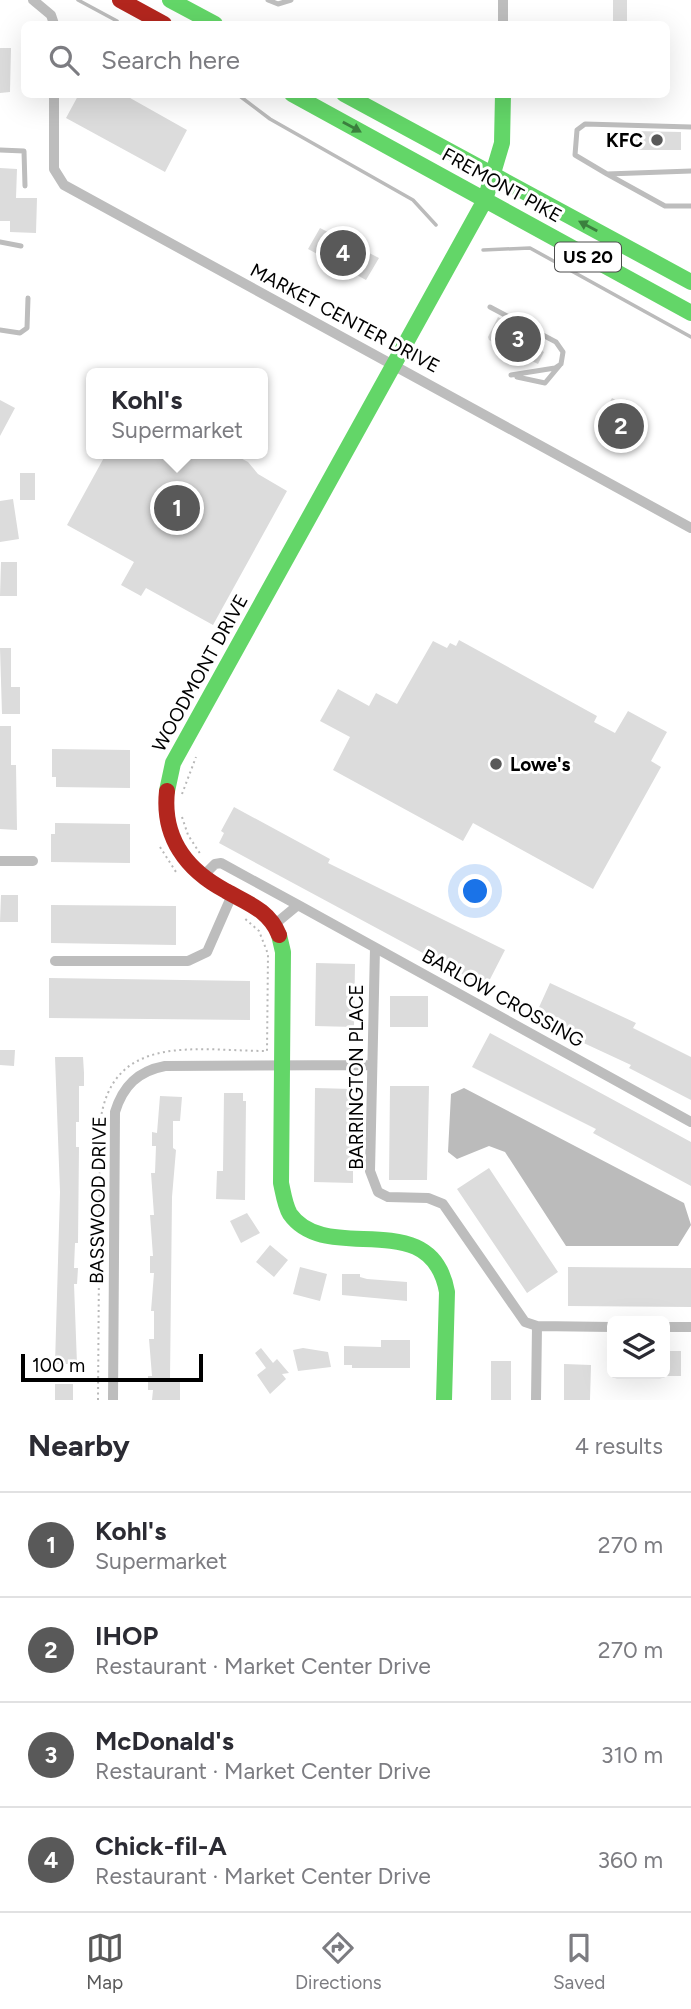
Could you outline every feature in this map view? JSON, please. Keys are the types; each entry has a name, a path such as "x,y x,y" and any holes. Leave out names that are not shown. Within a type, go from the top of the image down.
{"main road":[{"path":"120,0 158,21"},
{"path":"170,0 209,21"},
{"name":"FREMONT PIKE","path":"300,98 691,282"},
{"name":"FREMONT PIKE","path":"350,98 691,313"},
{"name":"WOODMONT DRIVE","path":"275,924 268,915 202,877 184,861 171,839 165,808 173,763 490,188 502,143 503,98"},
{"path":"490,188 531,215 645,276 691,296"},
{"path":"275,924 283,952 281,1183 286,1205 300,1225 321,1236 399,1239 421,1248 432,1258 446,1284 444,1400"}],"street":[{"path":"33,0 51,15 53,21"},
{"path":"187,0 196,14"},
{"path":"503,0 503,21"},
{"name":"MARKET CENTER DRIVE","path":"54,98 54,169 64,185 691,528"},
{"path":"0,861 33,861"},
{"name":"BARLOW CROSSING","path":"202,877 215,864 221,863 691,1122"},
{"path":"55,961 188,961 207,952 232,895"},
{"path":"275,924 298,905"},
{"name":"BARRINGTON PLACE","path":"374,948 370,1171 373,1183 388,1197 428,1198 443,1204 525,1322 537,1326"},
{"name":"BASSWOOD DRIVE","path":"113,1400 115,1132 120,1098 136,1078 150,1069 372,1065"},
{"path":"536,1400 537,1326 607,1327"},
{"path":"670,1327 691,1327"}],"lane":[{"path":"268,0 278,4 291,0"},
{"path":"691,127 585,124 577,130 575,155 665,206 691,206"},
{"path":"0,150 24,151 25,186"},
{"path":"607,174 691,171"},
{"path":"0,242 21,246"},
{"path":"0,330 14,333 24,331 28,323 28,298"},
{"path":"490,307 556,342 564,352 561,364 545,383 511,375 550,370 561,364"}],"path":[{"path":"181,798 184,783 196,757"},
{"path":"181,812 188,835 204,859"},
{"path":"98,1400 100,1124 105,1098 121,1072 149,1054 166,1051 267,1051 268,954 259,931 243,917"}],"shaded area":[{"path":"464,1088 684,1203 691,1225 678,1246 566,1246 505,1152 489,1146 457,1159 448,1152 451,1094"}],"building":[{"path":"613,0 627,0 627,21 613,21"},
{"path":"0,48 11,48 10,92 0,93"},
{"path":"77,98 130,98 187,130 165,172 66,118"},
{"name":"KFC","path":"634,131 681,132 681,150 634,150"},
{"path":"0,168 17,169 16,198 37,198 36,233 10,232 10,221 0,221"},
{"path":"320,228 379,258 366,280 308,249"},
{"path":"498,317 545,342 540,350 544,352 538,364 489,340"},
{"path":"612,398 623,404 626,399 634,404 631,409 645,417 624,446 598,431 604,420 601,418"},
{"path":"0,400 15,408 0,436"},
{"path":"103,459 242,459 258,474 287,491 213,625 146,588 141,596 121,585 134,562 67,525"},
{"path":"20,473 35,473 35,500 20,500"},
{"path":"13,499 19,539 0,542 0,501"},
{"path":"1,562 17,562 17,596 0,596"},
{"name":"Lowe's","path":"459,640 597,716 594,722 615,733 628,711 667,732 651,761 661,767 593,889 473,823 463,841 333,770 350,737 320,721 338,689 369,706 376,693 397,704 433,641 447,648 450,643 456,646"},
{"path":"0,648 11,648 11,687 20,687 20,714 2,714"},
{"path":"0,726 11,726 11,765 16,765 17,830 0,829"},
{"path":"52,749 130,750 130,788 56,787 56,777 52,777"},
{"path":"234,807 330,859 328,863 505,950 486,987 219,843 224,833 221,831"},
{"path":"55,823 130,824 130,863 51,862 51,834 55,834"},
{"path":"1,895 18,895 18,922 0,922"},
{"path":"51,905 176,906 176,945 51,943"},
{"path":"316,963 355,964 354,1027 315,1026"},
{"path":"49,978 250,981 250,1020 49,1018"},
{"path":"550,983 636,1023 633,1028 691,1057 691,1100 629,1068 631,1065 575,1039 577,1036 535,1016"},
{"path":"390,996 428,996 428,1027 390,1027"},
{"path":"490,1033 691,1142 691,1186 593,1133 596,1129 472,1067"},
{"path":"0,1050 15,1050 14,1066 0,1065"},
{"path":"55,1057 83,1057 84,1086 79,1086 79,1122 76,1122 76,1147 79,1147 78,1243 75,1243 74,1268 78,1268 77,1284 74,1284 77,1364 55,1364 60,1192"},
{"path":"390,1086 429,1086 427,1180 389,1180"},
{"path":"315,1088 353,1089 353,1183 314,1182"},
{"path":"224,1093 243,1093 243,1101 246,1101 245,1200 216,1199 217,1171 223,1171"},
{"path":"160,1096 182,1097 180,1121 173,1121 173,1148 176,1150 172,1197 170,1379 180,1379 180,1400 152,1400 153,1390 148,1390 148,1376 152,1376 149,1339 154,1339 154,1311 151,1311 154,1273 150,1273 150,1256 153,1256 150,1215 154,1215 151,1173 155,1173 156,1146 152,1146 152,1132 157,1133"},
{"path":"489,1168 558,1272 527,1293 457,1189"},
{"path":"247,1213 260,1233 241,1243 230,1221"},
{"path":"270,1245 288,1260 274,1277 256,1262"},
{"path":"300,1267 327,1274 320,1301 293,1294"},
{"path":"568,1267 691,1268 691,1307 568,1306"},
{"path":"342,1274 360,1274 360,1277 367,1279 407,1282 407,1301 342,1295"},
{"path":"381,1340 410,1340 410,1368 352,1368 352,1365 344,1365 344,1346 381,1347"},
{"path":"261,1348 273,1363 277,1359 289,1373 282,1374 286,1379 270,1394 257,1375 266,1368 255,1353"},
{"path":"303,1348 328,1352 331,1367 298,1371 293,1350"},
{"path":"670,1351 681,1351 681,1376 670,1376"},
{"path":"491,1361 511,1361 511,1400 491,1400"},
{"path":"564,1364 591,1365 590,1400 564,1400"},
{"path":"55,1384 73,1384 73,1400 55,1400"}],"waterway":[{"path":"78,0 117,21"},
{"path":"242,98 270,119 413,200 436,225"},
{"path":"483,250 530,248 691,337"}],"traffic: fast":[{"path":"170,0 209,21"},
{"path":"299,98 691,313"},
{"path":"351,98 691,282"},
{"path":"167,791 173,763 485,200 502,143 503,98"},
{"path":"279,935 283,952 281,1183 287,1207 290,1214 307,1229 328,1236 400,1242 421,1250 437,1265 447,1292 444,1400"}],"traffic: jam":[{"path":"120,0 158,21"},
{"path":"167,791 168,823 188,862 212,883 263,913 279,935"}],"place":[{"name":"KFC","path":"657,140"},
{"name":"Chick-fil-A","path":"343,253"},
{"name":"McDonald's","path":"518,339"},
{"name":"IHOP","path":"621,426"},
{"name":"Kohl's","path":"177,508"},
{"name":"Lowe's","path":"496,764"}]}
